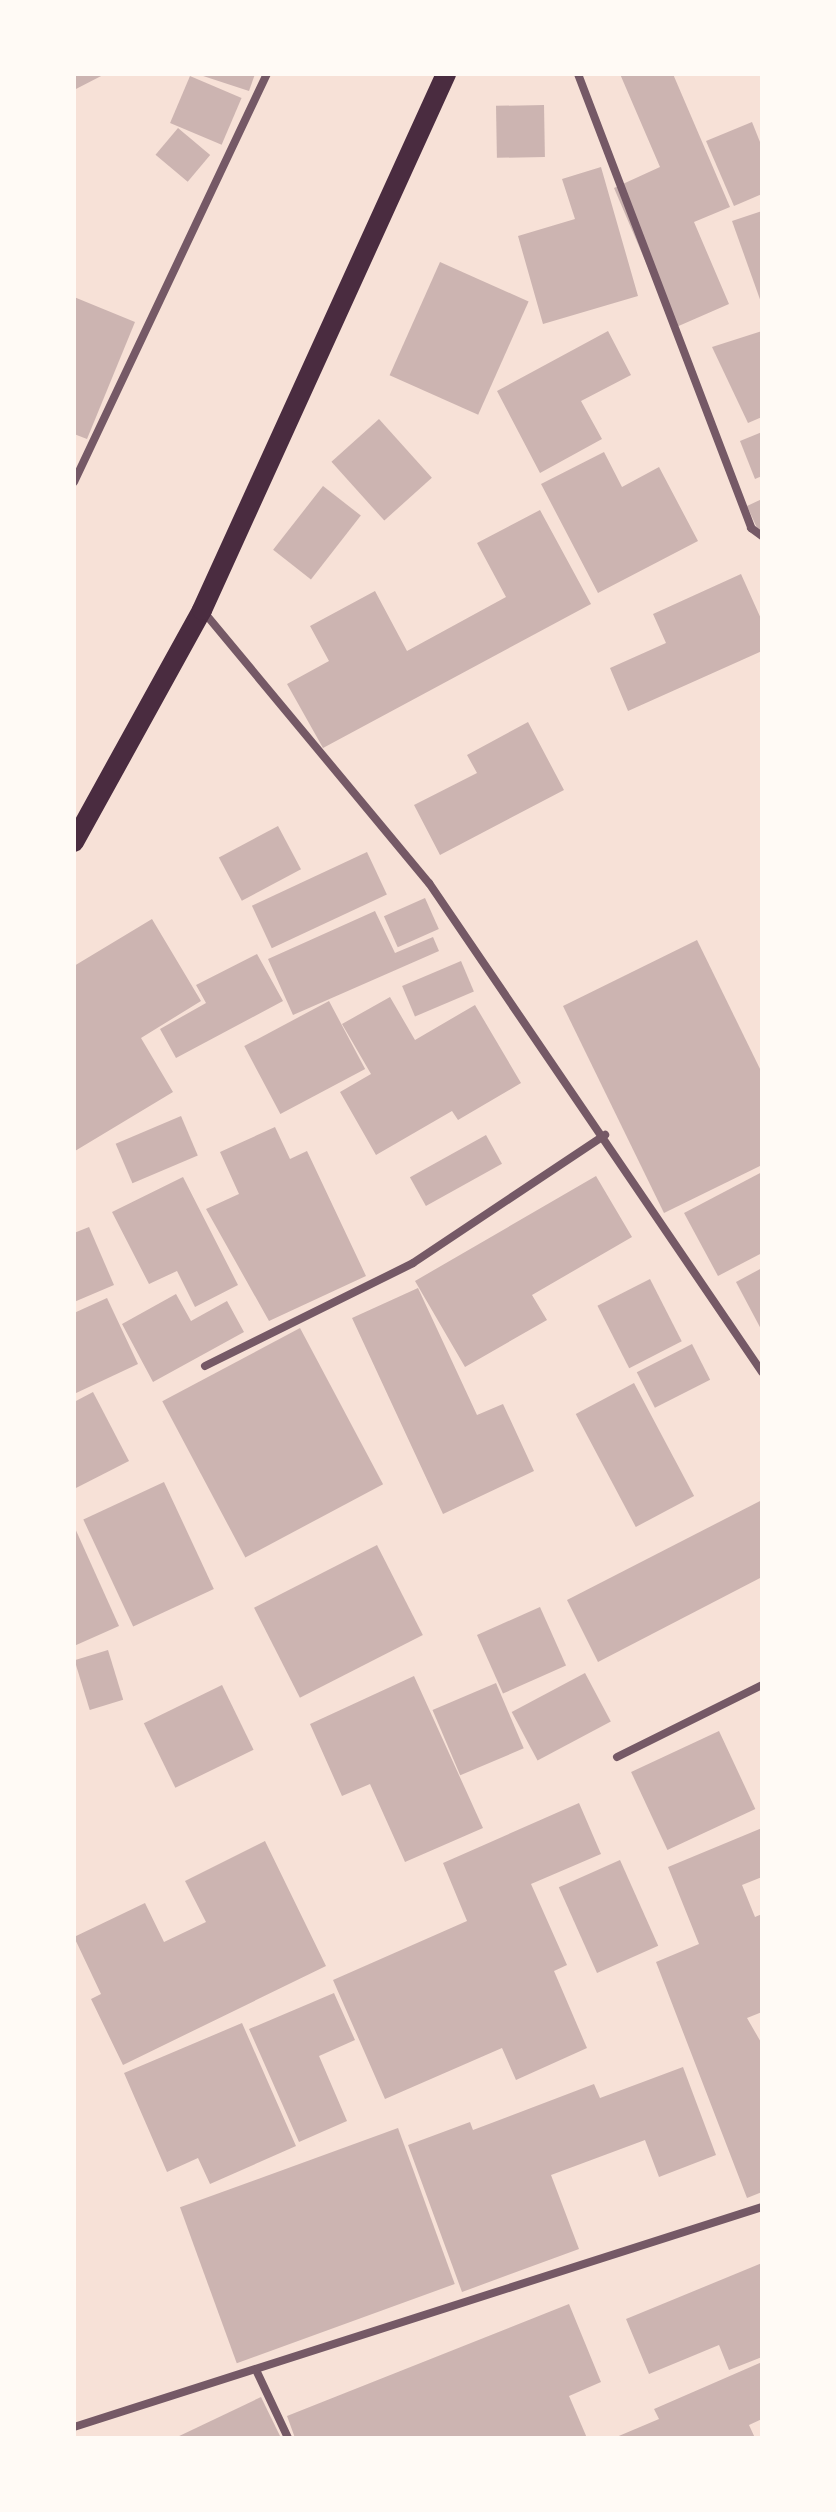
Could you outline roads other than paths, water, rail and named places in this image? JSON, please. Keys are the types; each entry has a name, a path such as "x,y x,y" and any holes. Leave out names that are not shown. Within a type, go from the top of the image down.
{"main road":[{"path":"74,842 202,610 446,74"}],"street":[{"path":"74,482 267,74"},
{"path":"578,74 751,528 762,536"},
{"path":"202,610 429,883 605,1135 762,1372"},
{"path":"205,1366 413,1263 605,1135"},
{"path":"617,1757 762,1685"},
{"path":"74,2427 257,2372 762,2207"},
{"path":"257,2372 288,2438"}]}
